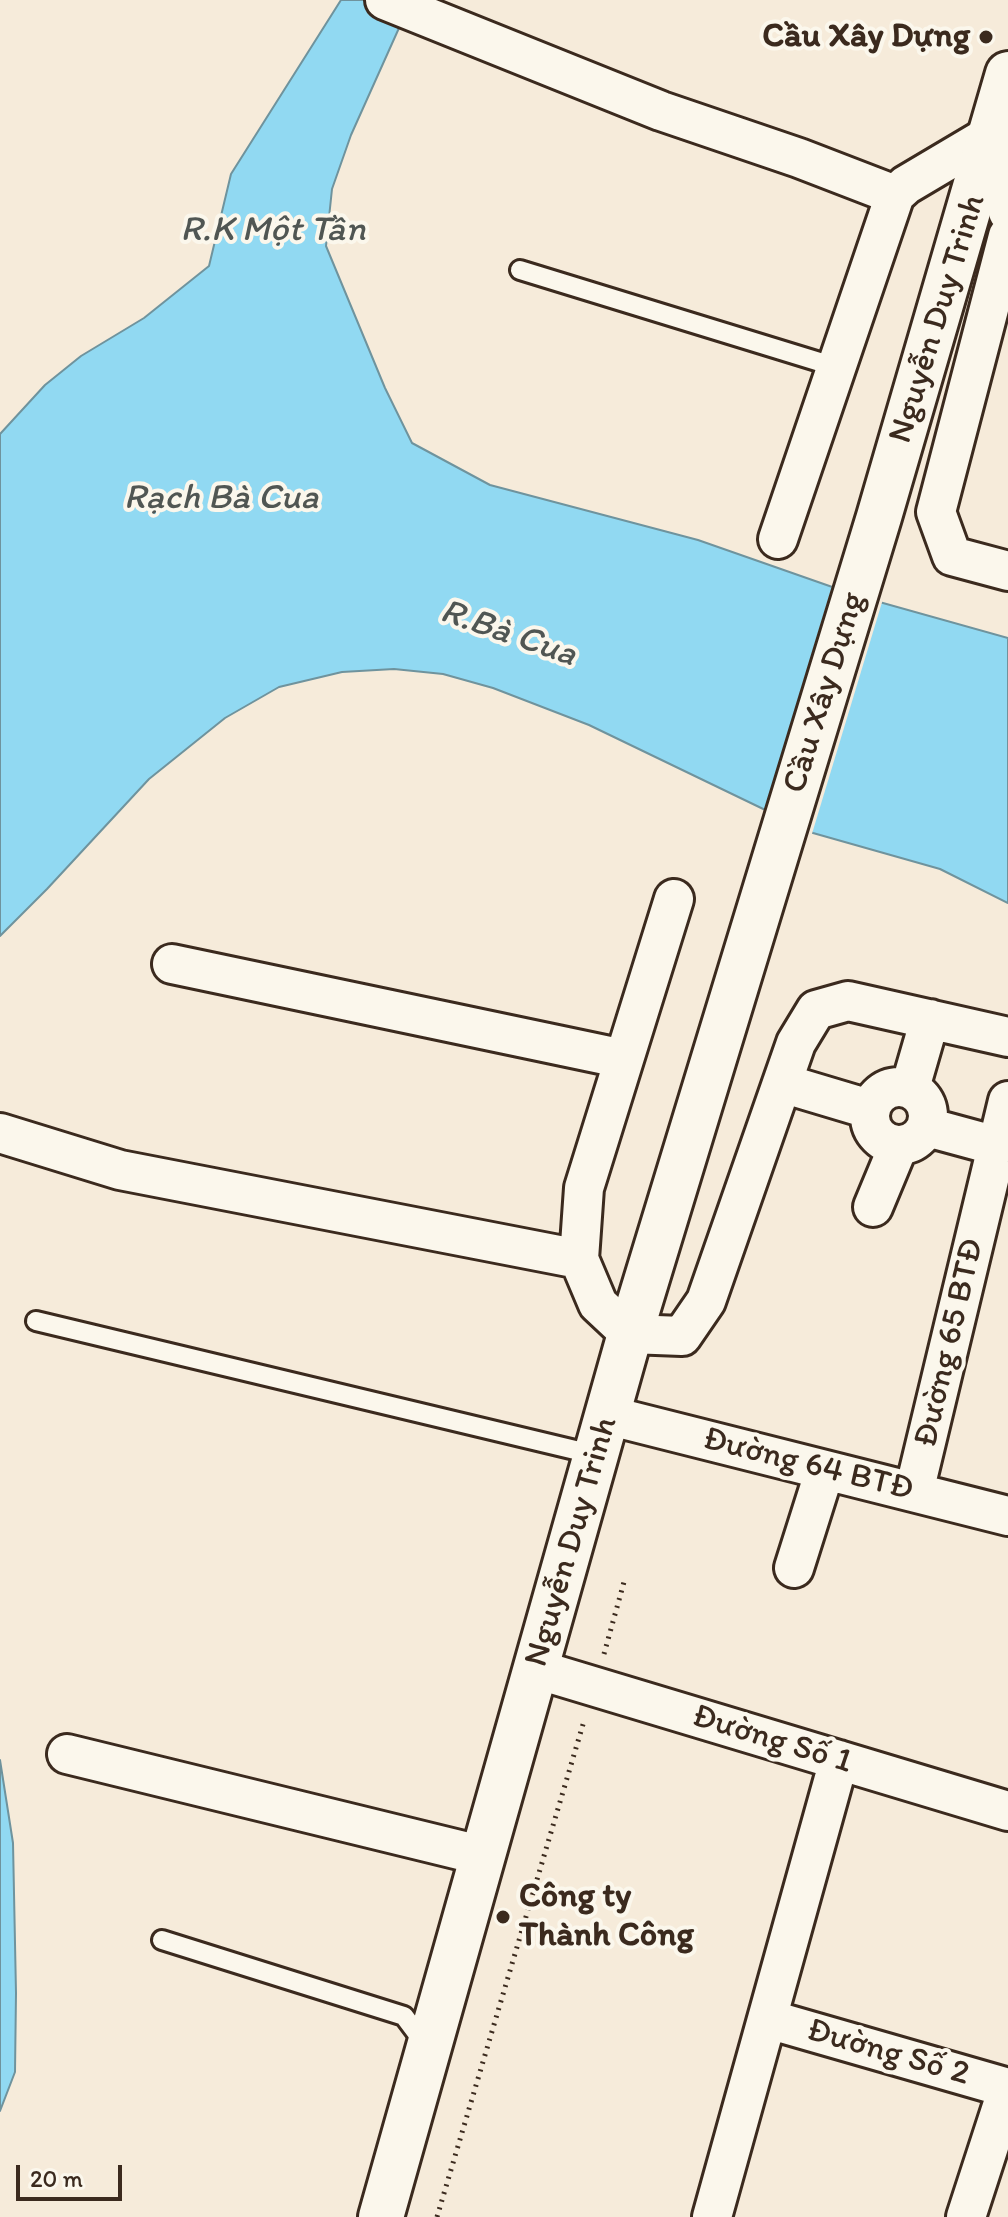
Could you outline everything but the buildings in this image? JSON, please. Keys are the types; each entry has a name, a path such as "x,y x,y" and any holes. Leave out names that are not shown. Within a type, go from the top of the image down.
{"main road":[{"name":"Nguyễn Duy Trinh","path":"879,517 1008,74"},
{"name":"Cầu Xây Dựng","path":"771,869 879,517"},
{"name":"Nguyễn Duy Trinh","path":"381,2217 630,1334 771,869"}],"street":[{"path":"385,0 661,111 895,195"},
{"path":"778,539 895,195 906,185 992,134 1008,212"},
{"path":"1008,236 936,512 952,556 1008,571"},
{"path":"674,899 584,1188 579,1259 598,1304 630,1334 682,1336 706,1301 796,1043 816,1010 848,1001 1008,1037"},
{"path":"172,964 624,1059"},
{"path":"910,1088 930,1019"},
{"path":"782,1083 869,1109"},
{"path":"873,1207 913,1137 929,1112 922,1097 910,1088 893,1086 878,1095 869,1109 871,1127 881,1141 913,1137 997,1146"},
{"name":"Đường 65 BTĐ","path":"914,1492 1008,1101"},
{"path":"0,1133 120,1170 579,1259"},
{"name":"Đường 64 BTĐ","path":"602,1435 825,1470 1008,1516"},
{"path":"794,1568 825,1470"},
{"name":"Đường Số 1","path":"536,1669 1008,1811"},
{"path":"67,1754 484,1856"},
{"path":"712,2217 839,1760"},
{"name":"Đường Số 2","path":"768,2019 1008,2088"},
{"path":"966,2217 1008,2088"}],"lane":[{"path":"520,270 836,367"},
{"path":"36,1321 602,1435"},
{"path":"162,1940 404,2016 429,2050"}],"path":[{"path":"437,2217 624,1582"}],"water":[{"name":"Rạch Bà Cua","path":"341,0 417,0 399,28 351,135 332,189 326,246 385,388 412,443 490,485 698,540 858,596 1008,638 1008,903 940,869 813,833 589,725 493,688 443,674 394,669 342,672 279,687 225,718 149,779 0,936 0,434 45,385 81,356 144,318 209,266 231,174"},
{"path":"0,1760 13,1843 16,1993 15,2072 0,2111"}],"pier":[{"path":"833,583 883,599 811,837 763,815"}],"place":[{"name":"Cầu Xây Dựng","path":"986,37"},
{"name":"Công ty Thành Công","path":"503,1917"}],"water label":[{"name":"R.K Một Tần","path":"273,231"},
{"name":"R.Bà Cua","path":"508,634"}]}
